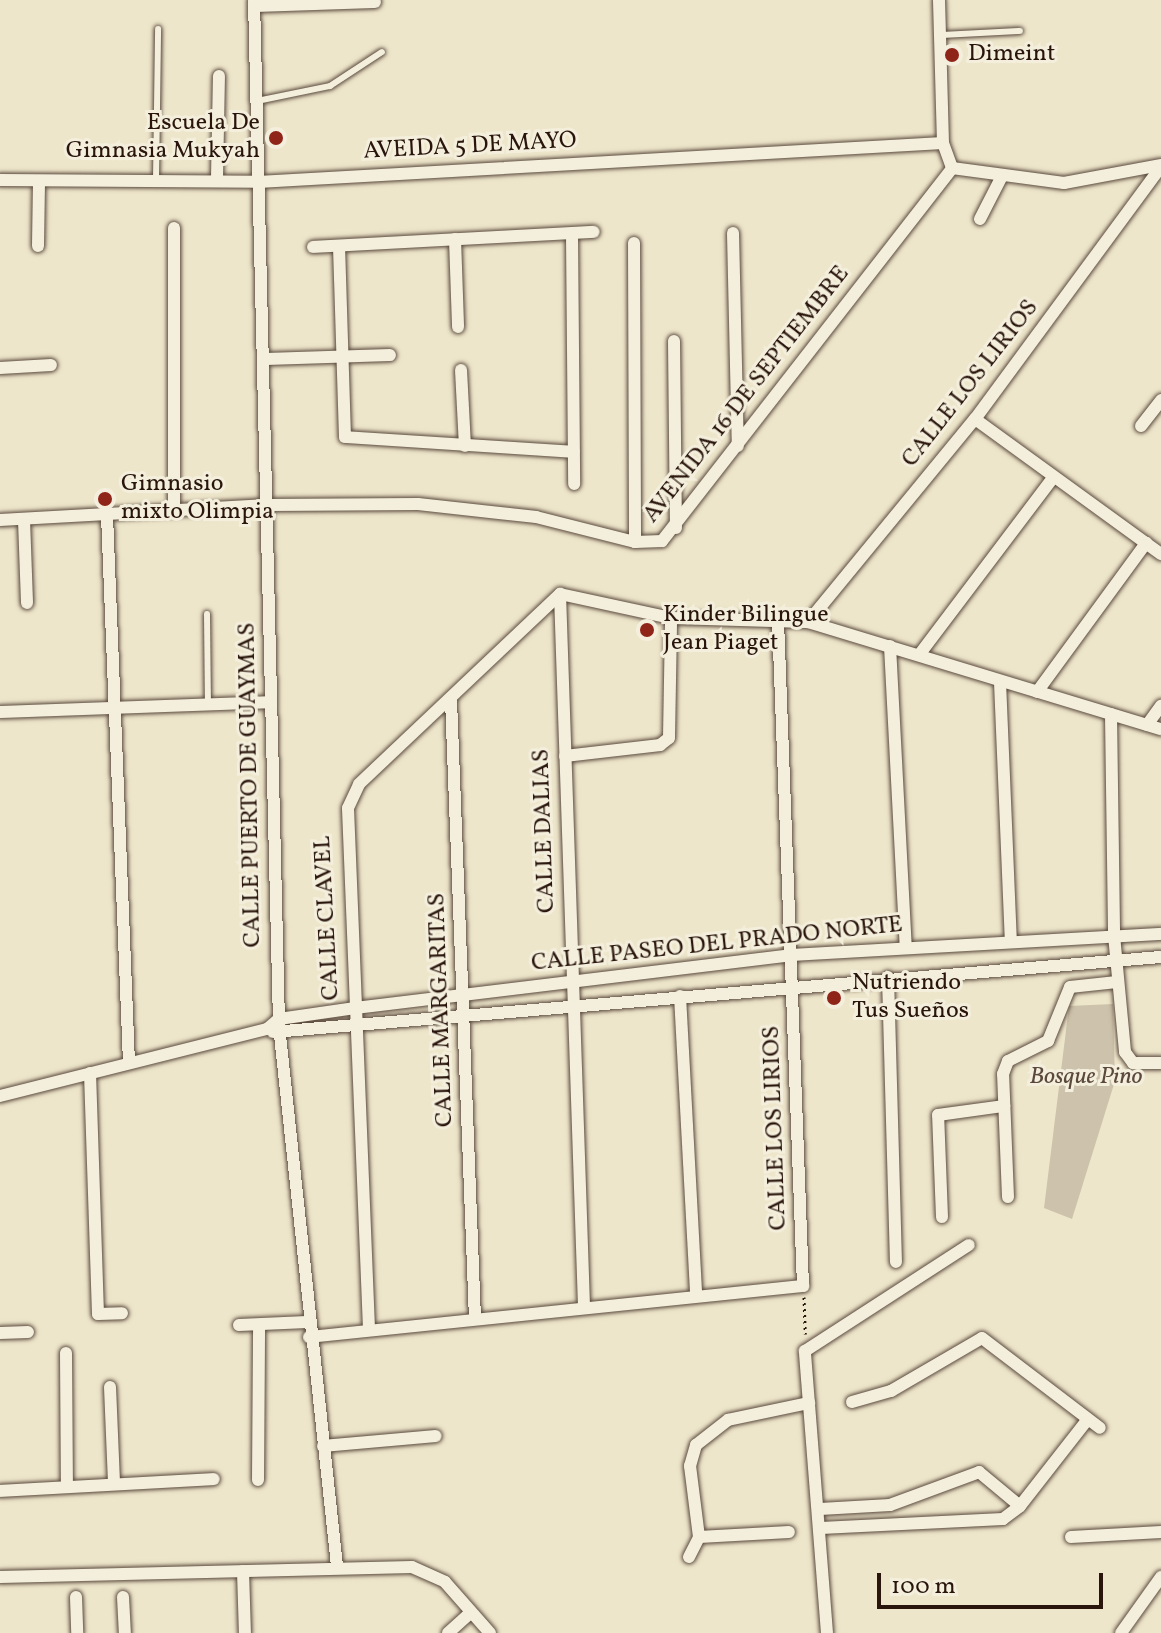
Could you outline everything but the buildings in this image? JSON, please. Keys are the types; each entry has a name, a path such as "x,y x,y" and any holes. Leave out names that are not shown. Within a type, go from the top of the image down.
{"street":[{"path":"939,0 943,143 952,168 1064,183 1161,166"},
{"path":"254,3 375,2"},
{"name":"CALLE PUERTO DE GUAYMAS","path":"254,3 266,359 269,702 279,1019 307,1322 337,1566"},
{"path":"217,178 219,76"},
{"name":"AVEIDA 5 DE MAYO","path":"0,180 217,178 258,182 943,143"},
{"name":"CALLE LOS LIRIOS","path":"808,622 975,419 1161,166"},
{"name":"AVENIDA 16 DE SEPTIEMBRE","path":"0,520 268,505 456,507 536,517 635,542 662,541 676,528 952,168"},
{"path":"980,219 1002,176"},
{"path":"38,246 39,181"},
{"path":"174,228 174,511"},
{"path":"313,247 594,232"},
{"path":"733,233 738,446"},
{"path":"572,234 574,484"},
{"path":"455,239 458,327"},
{"path":"634,243 635,542"},
{"path":"339,246 338,356 345,437 574,452"},
{"path":"674,341 676,528"},
{"path":"266,359 390,355"},
{"path":"0,368 51,365"},
{"path":"461,370 465,446"},
{"path":"1141,426 1161,400"},
{"path":"975,419 1161,554"},
{"path":"919,655 1053,478"},
{"path":"107,515 118,708 129,1063"},
{"path":"24,520 27,603"},
{"path":"1037,692 1146,543"},
{"path":"560,594 671,618 808,622 1161,729"},
{"name":"CALLE CLAVEL","path":"369,1329 346,823 352,795 560,594"},
{"name":"CALLE DALIAS","path":"560,594 584,1306"},
{"path":"565,756 660,745 669,738 671,618"},
{"name":"CALLE LOS LIRIOS","path":"778,621 793,955 803,1286"},
{"path":"890,646 906,948"},
{"path":"1000,682 1011,941"},
{"name":"CALLE MARGARITAS","path":"451,700 475,1318"},
{"path":"0,712 269,702"},
{"path":"1147,725 1161,706"},
{"path":"1111,714 1114,935 1126,1058 1161,1063"},
{"name":"CALLE PASEO DEL PRADO NORTE","path":"279,1019 464,993 793,955 1161,934"},
{"name":"CALLE PASEO DEL PRADO NORTE","path":"280,1036 793,984 1161,957"},
{"path":"888,977 896,1262"},
{"path":"1008,1197 1004,1106 1008,1061 1048,1041 1070,987 1117,982"},
{"path":"680,996 696,1295"},
{"path":"0,1096 267,1029 279,1019"},
{"path":"267,1029 280,1036"},
{"path":"90,1073 98,1314 122,1313"},
{"path":"942,1217 938,1115 1004,1106"},
{"path":"827,1633 820,1509 805,1351 969,1245"},
{"path":"309,1337 584,1306 803,1286"},
{"path":"239,1325 307,1322"},
{"path":"258,1480 259,1326"},
{"path":"0,1333 28,1332"},
{"path":"852,1402 891,1391 982,1338 1100,1428"},
{"path":"66,1353 67,1487"},
{"path":"110,1387 114,1484"},
{"path":"689,1557 699,1537 690,1466 696,1445 728,1420 809,1403"},
{"path":"821,1528 994,1521 1020,1506 1088,1419"},
{"path":"323,1446 436,1436"},
{"path":"820,1509 880,1506 979,1472 1020,1506"},
{"path":"0,1491 214,1479"},
{"path":"880,1506 882,1526"},
{"path":"699,1537 789,1532"},
{"path":"1071,1537 1161,1532"},
{"path":"0,1577 337,1566 424,1570 445,1582 490,1633"},
{"path":"243,1571 245,1633"},
{"path":"1121,1633 1161,1577"},
{"path":"76,1597 77,1633"},
{"path":"123,1597 125,1633"},
{"path":"448,1633 471,1612"}],"lane":[{"path":"156,179 158,29"},
{"path":"940,35 1020,31"},
{"path":"255,101 330,86 382,52"},
{"path":"207,614 208,705"}],"path":[{"path":"803,1286 805,1351"}],"green space":[{"name":"Bosque Pino","path":"1113,1004 1115,1081 1072,1219 1044,1208 1069,1006"}],"place":[{"name":"Dimeint","path":"952,55"},
{"name":"Escuela De Gimnasia Mukyah","path":"276,138"},
{"name":"Gimnasio mixto Olimpia","path":"105,499"},
{"name":"Kinder Bilingue Jean Piaget","path":"647,630"},
{"name":"Nutriendo Tus Sueños","path":"834,998"}]}
